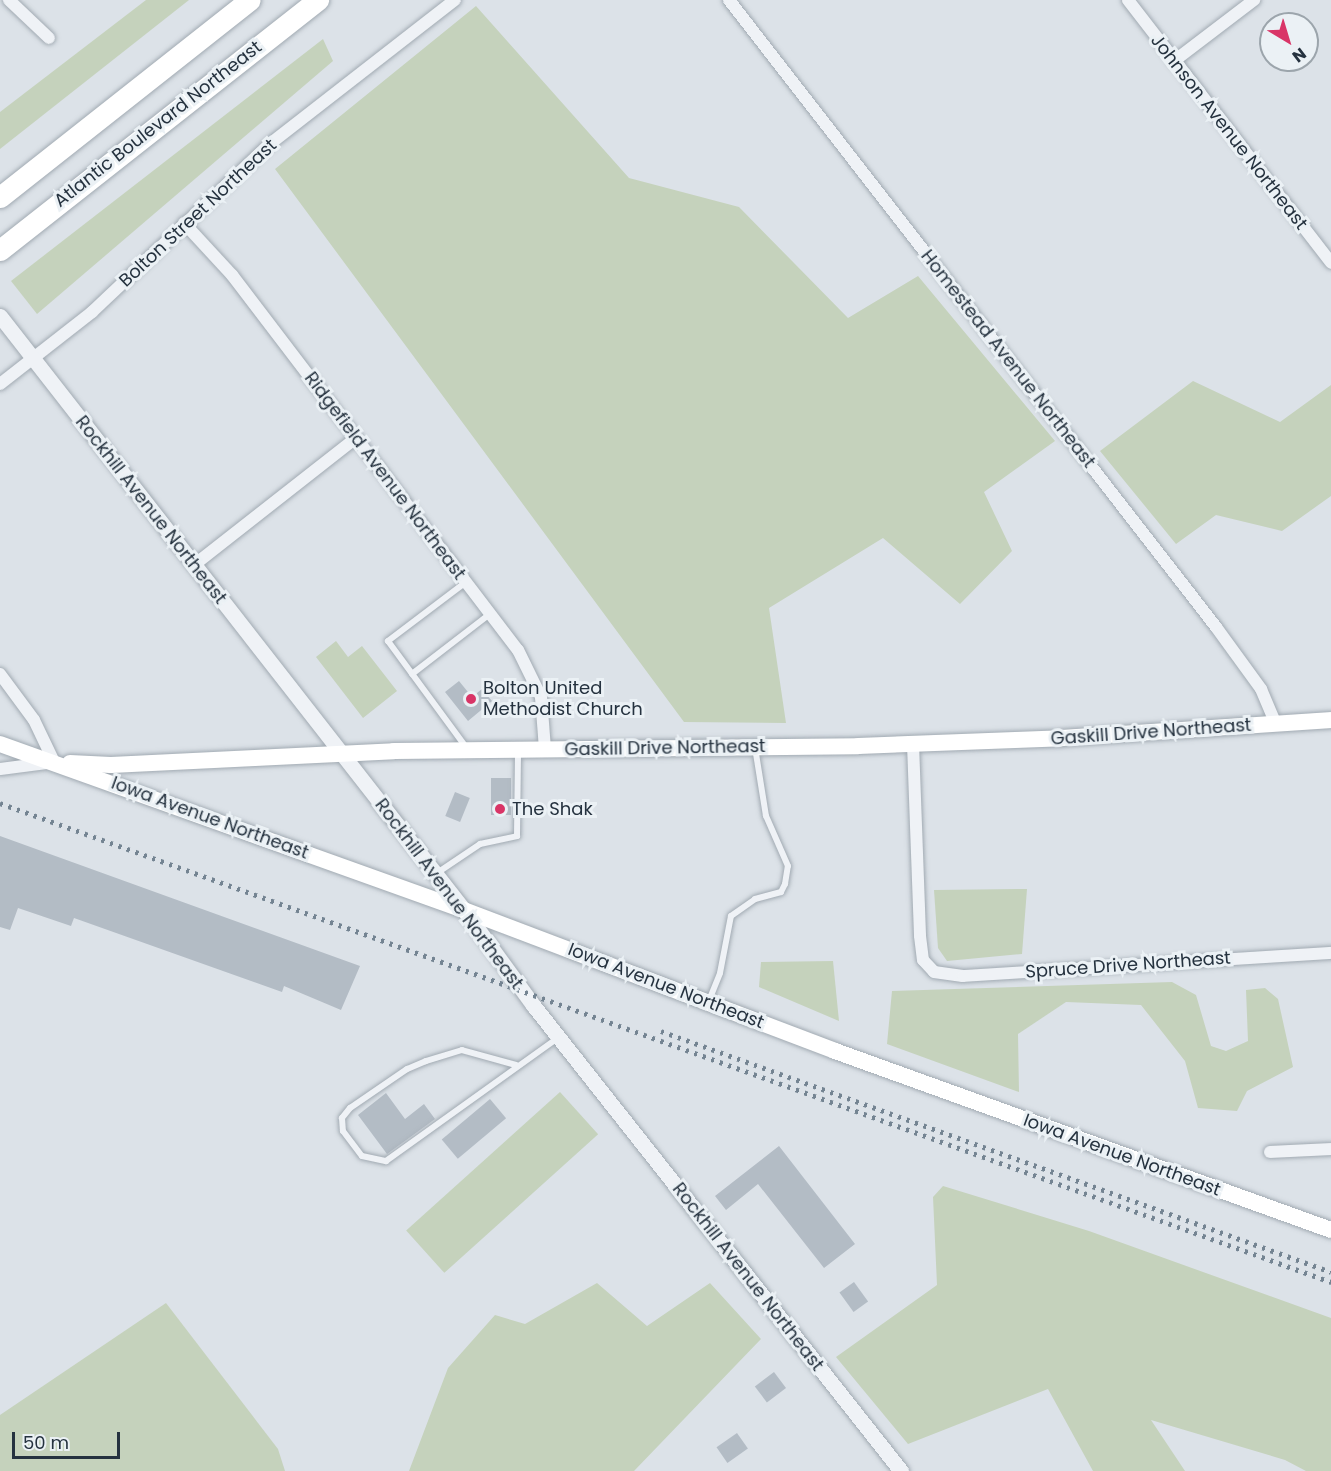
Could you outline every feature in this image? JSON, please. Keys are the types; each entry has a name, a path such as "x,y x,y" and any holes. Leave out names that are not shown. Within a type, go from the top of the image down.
{"highway":[{"path":"0,197 249,0"},
{"name":"Atlantic Boulevard Northeast","path":"4,247 318,0"}],"main road":[{"name":"Gaskill Drive Northeast","path":"54,762 111,765 341,753 914,744 1331,720"},
{"name":"Iowa Avenue Northeast","path":"0,744 464,910 708,1002 1331,1230"}],"street":[{"path":"9,0 49,38"},
{"name":"Bolton Street Northeast","path":"0,384 92,312 271,143 455,0"},
{"name":"Homestead Avenue Northeast","path":"729,0 1216,627 1261,689 1276,724"},
{"name":"Johnson Avenue Northeast","path":"1128,0 1331,263"},
{"path":"1174,61 1254,0"},
{"name":"Ridgefield Avenue Northeast","path":"184,223 232,275 490,614 533,678 543,707 545,749"},
{"name":"Rockhill Avenue Northeast","path":"0,316 464,910 558,1037 901,1471"},
{"path":"194,565 356,438"},
{"path":"0,674 34,720 54,762"},
{"name":"Spruce Drive Northeast","path":"914,744 920,936 928,968 946,976 963,976 1331,953"},
{"name":"Gaskill Drive Northeast","path":"0,769 54,762"},
{"path":"1270,1152 1331,1149"}],"lane":[{"path":"466,582 388,641 468,750"},
{"path":"412,674 490,614"},
{"path":"708,1002 720,973 731,916 754,899 782,892 785,884 788,866 766,816 755,747"},
{"path":"435,875 480,844 517,836 518,749"},
{"path":"516,1065 462,1050 426,1061 407,1069 351,1108 342,1118 343,1131 362,1156 386,1161 516,1065 558,1037"}],"green space":[{"path":"146,0 189,0 0,149 0,112"},
{"path":"476,6 629,178 739,207 848,318 918,276 1055,441 984,492 1012,551 960,604 883,538 769,608 786,723 684,722 275,169"},
{"path":"323,39 333,61 37,314 11,281"},
{"path":"1193,381 1280,422 1331,385 1331,496 1282,531 1216,515 1176,544 1100,451"},
{"path":"336,641 348,657 362,646 397,691 363,718 316,657"},
{"path":"1027,889 1022,954 947,961 938,948 934,890"},
{"path":"833,961 839,1021 759,987 761,962"},
{"path":"1172,982 1196,995 1211,1046 1226,1051 1248,1041 1246,990 1265,988 1278,999 1293,1067 1247,1091 1237,1111 1198,1108 1185,1061 1141,1005 1066,1002 1018,1034 1019,1092 887,1044 892,991"},
{"path":"560,1092 598,1134 444,1273 406,1231"},
{"path":"943,1186 1089,1231 1331,1318 1331,1471 1306,1471 1285,1460 1151,1420 1185,1471 1093,1471 1048,1389 908,1444 836,1357 937,1285 933,1197"},
{"path":"597,1283 647,1326 710,1283 761,1339 634,1471 409,1471 448,1368 495,1315 525,1324"},
{"path":"166,1303 278,1449 285,1471 0,1471 0,1415"}],"building":[{"name":"Bolton United Methodist Church","path":"459,681 472,697 482,689 492,701 468,721 445,692"},
{"path":"491,778 511,778 511,815 491,815"},
{"path":"455,792 470,798 460,822 445,816"},
{"path":"0,836 360,966 341,1010 284,986 282,992 74,918 71,926 18,908 10,930 0,927"},
{"path":"386,1093 405,1119 424,1104 435,1119 387,1154 358,1115"},
{"path":"490,1099 506,1118 458,1159 442,1139"},
{"path":"779,1146 855,1244 824,1268 758,1184 726,1210 715,1196"},
{"path":"854,1282 868,1301 854,1312 839,1293"},
{"path":"774,1372 786,1388 767,1402 755,1386"},
{"path":"737,1433 748,1449 727,1463 717,1447"}],"railway":[{"path":"0,803 1331,1282"},
{"path":"661,1031 1331,1272"}],"place":[{"name":"Bolton United Methodist Church","path":"471,699"},
{"name":"The Shak","path":"500,809"}]}
